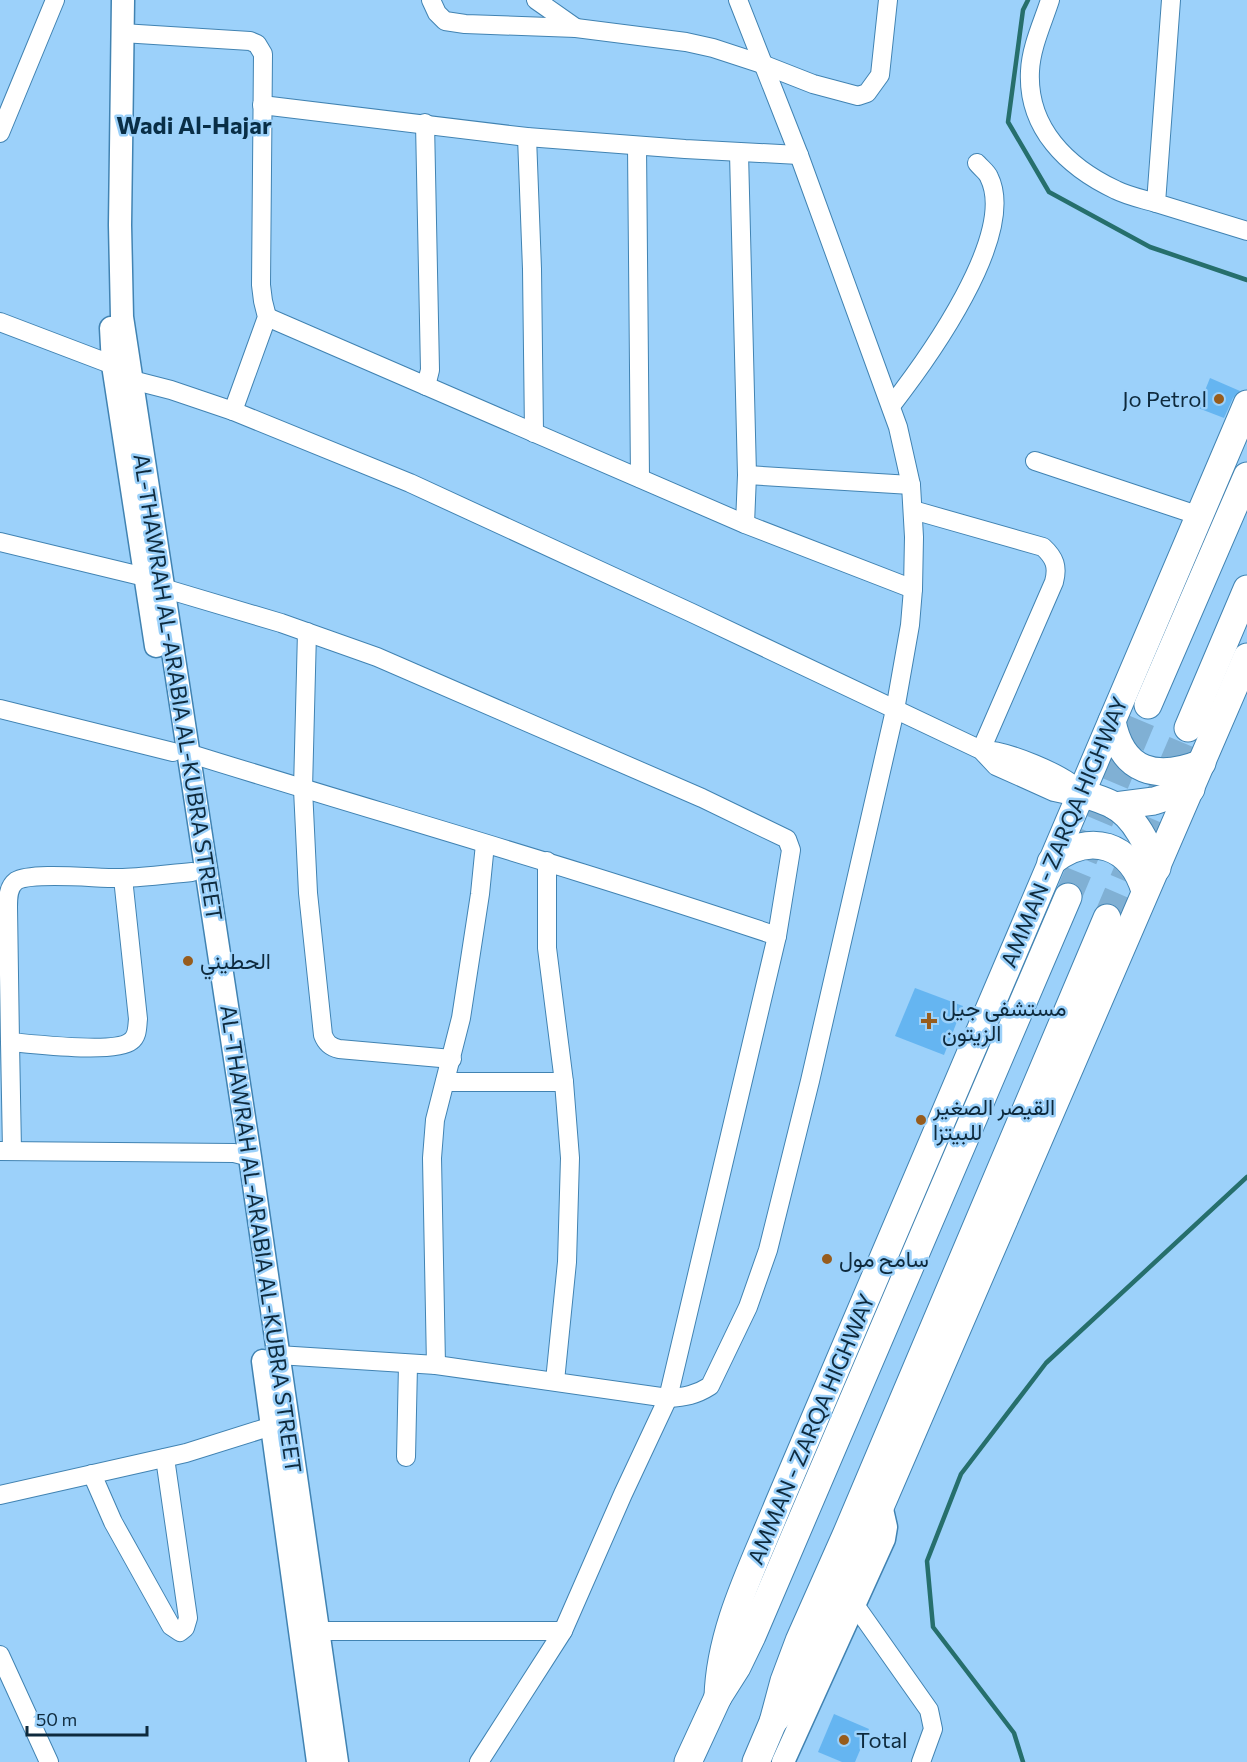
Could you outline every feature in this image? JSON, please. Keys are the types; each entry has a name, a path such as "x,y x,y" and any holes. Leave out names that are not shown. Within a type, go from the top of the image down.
{"highway":[{"name":"AMMAN - ZARQA HIGHWAY","path":"718,1696 718,1675 725,1642 778,1505 1247,404"},
{"name":"AMMAN - ZARQA HIGHWAY","path":"1148,705 1247,476"},
{"path":"1188,728 1247,589"},
{"path":"773,1722 800,1685 881,1505 1247,657"},
{"path":"1112,721 1115,738 1124,753 1137,765 1153,771 1171,773 1202,763"},
{"path":"1115,806 1154,801 1191,789"},
{"path":"1082,793 1115,806 1140,834 1151,880"},
{"path":"1051,862 1065,851 1082,845 1099,845 1116,850 1130,860 1140,875 1151,880"},
{"name":"AMMAN - ZARQA HIGHWAY","path":"688,1762 718,1696 737,1667 752,1636 1068,897"},
{"path":"756,1762 773,1722 784,1681 799,1641 1107,918"}],"main road":[{"name":"AL-THAWRAH AL-ARABIA AL-KUBRA STREET","path":"111,0 107,248 113,365 154,583 242,1155 272,1426 318,1762"},
{"name":"AL-THAWRAH AL-ARABIA AL-KUBRA STREET","path":"123,0 121,301 154,583"},
{"name":"AL-THAWRAH AL-ARABIA AL-KUBRA STREET","path":"180,753 192,872 278,1355 337,1762"},
{"path":"783,1762 884,1539 886,1527 881,1505"}],"street":[{"path":"0,133 55,0"},
{"path":"431,0 437,13 445,21 465,24 576,28 692,44 762,64 813,84 858,96 867,93 880,75 888,0"},
{"path":"536,0 576,28"},
{"path":"278,1355 436,1365 668,1398 687,1397 710,1386 748,1307 768,1250 810,1081 895,710 910,625 913,589 913,510 904,448 891,406 799,155 738,0"},
{"path":"1050,0 1030,69 1033,104 1038,121 1055,146 1083,171 1117,190 1247,231"},
{"path":"1156,203 1171,0"},
{"path":"122,33 241,40 257,44 263,54 261,285 267,317 233,411"},
{"path":"262,105 527,137 739,153 799,155"},
{"path":"425,123 430,370 426,386"},
{"path":"527,137 532,268 534,433"},
{"path":"637,146 640,478"},
{"path":"739,153 747,475 746,524"},
{"path":"891,406 942,334 985,254 992,226 994,199 989,176 977,164"},
{"path":"267,317 746,524 913,589"},
{"path":"0,322 113,365"},
{"path":"132,380 171,390 233,411 463,507 981,750 1003,753 1060,776 1072,782 1082,793"},
{"path":"1035,461 1200,516"},
{"path":"747,475 911,485"},
{"path":"913,510 1043,547 1051,554 1055,562 1054,582 981,750"},
{"path":"0,542 154,583 377,657 702,798 786,839 792,856 777,936 668,1398 563,1631 479,1762"},
{"path":"307,632 303,789 308,893 318,1005 323,1035 326,1043 339,1049 452,1059"},
{"path":"0,709 180,753 547,861 777,936"},
{"path":"436,1365 432,1158 435,1120 461,1018 472,953 485,844"},
{"path":"547,861 547,948 564,1082 570,1169 567,1262 555,1381"},
{"path":"192,872 123,878 37,877 18,880 13,884 8,907 10,1042 6,1151 242,1155"},
{"path":"10,1042 77,1047 116,1047 131,1041 135,1036 138,1019 123,878"},
{"path":"445,1082 564,1082"},
{"path":"406,1457 408,1365"},
{"path":"0,1495 165,1458 272,1426"},
{"path":"92,1474 121,1538 171,1626 180,1632 185,1628 188,1618 165,1458"},
{"path":"855,1605 929,1710 933,1729 921,1762"},
{"path":"318,1631 563,1631"},
{"path":"0,1655 49,1762"}],"building":[{"name":"Jo Petrol","path":"1210,378 1240,391 1233,398 1224,418 1198,408"},
{"name":"مستشفى جيل الزيتون","path":"915,988 963,1006 944,1055 895,1036"},
{"name":"Total","path":"834,1714 869,1729 855,1762 842,1762 818,1752"}],"waterway":[{"path":"1028,0 1023,10 1008,122 1049,192 1150,247 1247,280"},
{"path":"1023,1762 1014,1733 933,1627 927,1561 961,1474 1046,1363 1247,1177"}],"tunnel":[{"path":"1068,897 1148,705"},
{"path":"1107,918 1188,728"}],"place":[{"name":"Jo Petrol","path":"1219,399"},
{"name":"الحطيني","path":"188,961"},
{"name":"مستشفى جيل الزيتون","path":"929,1021"},
{"name":"القيصر الصغير للبيتزا","path":"921,1120"},
{"name":"سامح مول","path":"827,1259"},
{"name":"Total","path":"844,1740"}],"district":[{"name":"Wadi Al-Hajar","path":"194,126"}]}
